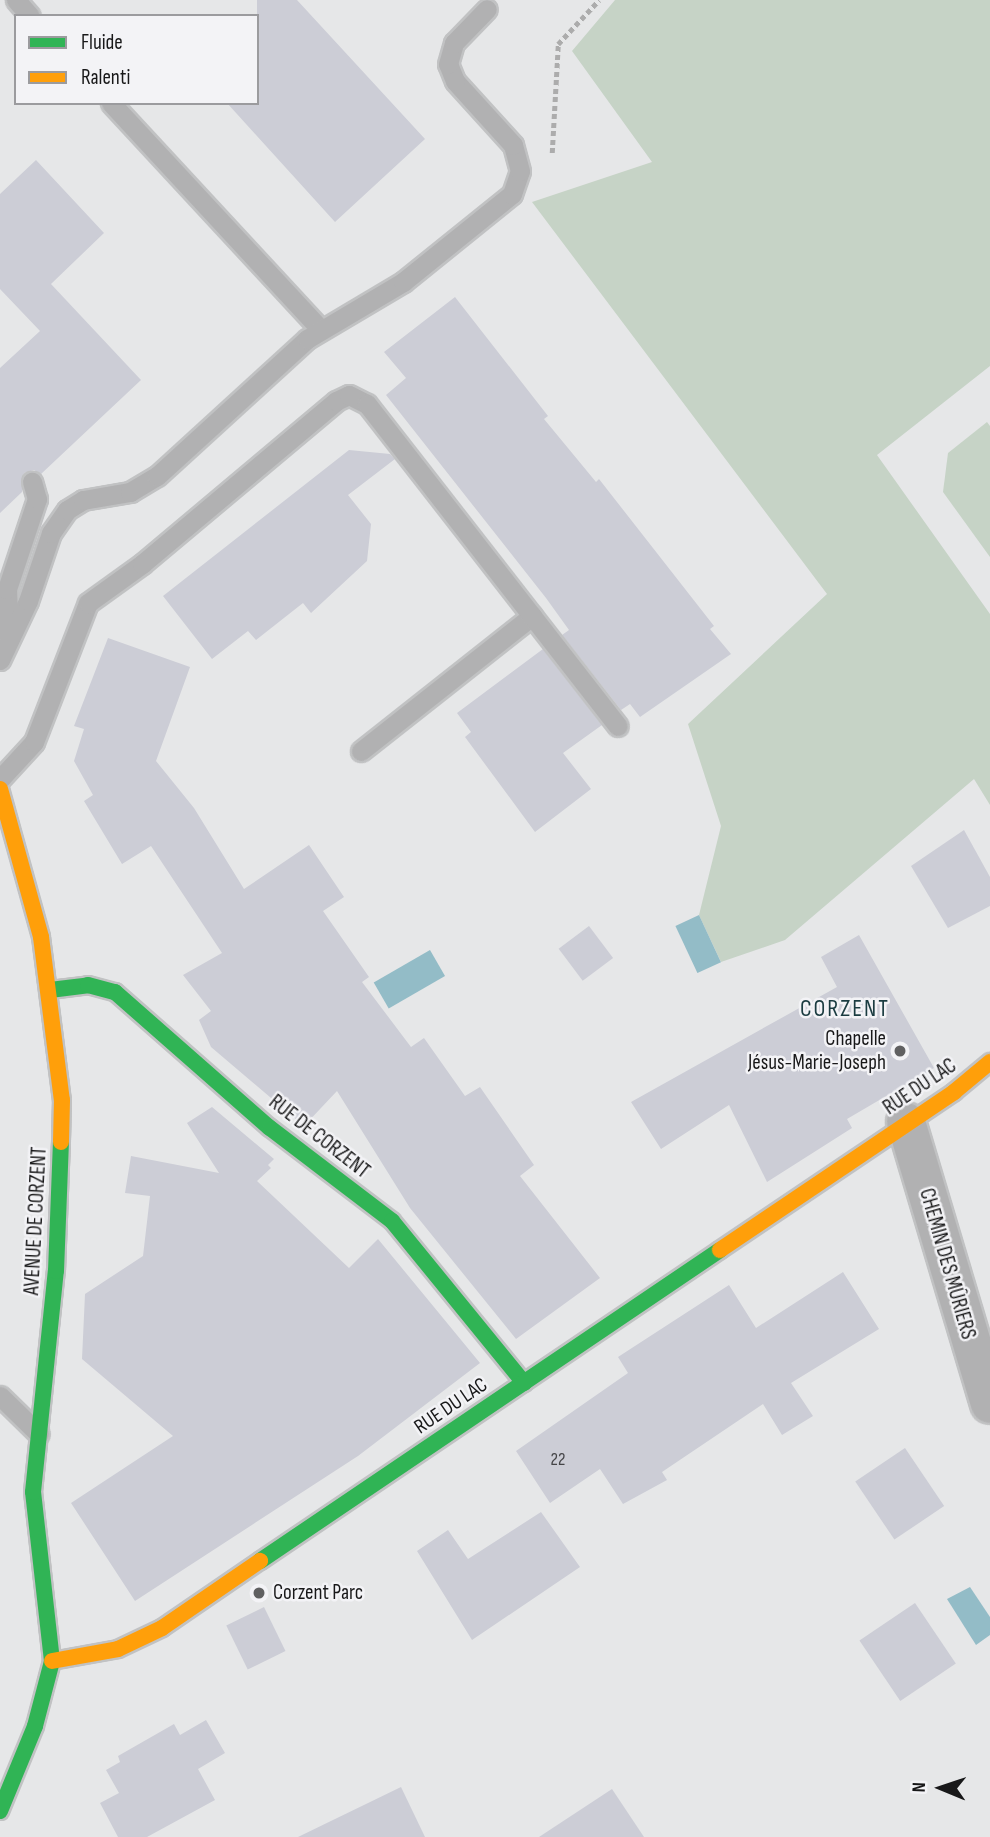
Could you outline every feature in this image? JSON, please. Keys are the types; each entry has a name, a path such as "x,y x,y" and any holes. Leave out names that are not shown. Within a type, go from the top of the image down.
{"street":[{"name":"AVENUE DE CORZENT","path":"0,789 25,869 50,990 62,1100 61,1176 33,1515 52,1661"},
{"name":"RUE DE CORZENT","path":"50,990 88,985 115,992 270,1128 378,1210 403,1233 524,1383"},
{"name":"RUE DU LAC","path":"52,1661 141,1641 524,1383 990,1062"},
{"name":"CHEMIN DES MÛRIERS","path":"906,1122 990,1405"},
{"path":"1,1807 35,1726 52,1661"}],"lane":[{"path":"16,0 28,14"},
{"path":"4,651 61,516 83,500 130,492 157,476 320,329 403,282 506,199 519,180 520,162 513,145 455,81 448,64 454,43 487,9"},
{"path":"113,105 320,329"},
{"path":"0,779 34,743 88,603 142,564 342,397 355,396 367,404 618,726"},
{"path":"4,651 7,589 37,499 32,482"},
{"path":"361,751 532,616"},
{"path":"0,1396 39,1434"}],"path":[{"path":"519,180 555,146 558,44 599,0"}],"green space":[{"path":"615,0 990,0 990,366 877,455 990,614 990,805 974,779 785,940 721,962 699,915 721,826 688,724 827,594 532,202 652,162 572,51"},
{"path":"987,422 990,426 990,557 943,492 948,453"}],"water":[{"path":"699,915 721,962 697,973 675,926"},
{"path":"430,950 445,976 389,1008 374,982"},
{"path":"970,1587 990,1617 990,1635 976,1645 947,1599"}],"building":[{"path":"257,0 297,0 425,139 335,222 229,105 259,105"},
{"path":"36,160 104,233 51,284 141,380 41,474 34,470 24,473 22,492 0,513 0,368 40,331 0,289 0,194"},
{"path":"455,297 548,416 544,419 596,482 599,479 714,626 710,629 731,654 640,717 630,704 621,710 562,635 569,630 546,598 386,395 406,378 384,352"},
{"path":"349,450 390,454 395,459 348,495 371,524 367,561 311,613 303,603 256,640 248,631 212,659 163,596"},
{"path":"108,638 190,667 156,761 194,808 244,889 309,845 344,897 323,911 369,977 362,982 411,1047 424,1038 465,1096 480,1087 534,1165 520,1176 600,1278 516,1339 410,1208 337,1091 304,1126 211,1047 199,1020 211,1011 183,975 222,953 151,846 122,864 84,801 93,795 74,761 84,729 74,726"},
{"path":"543,649 602,725 563,753 591,789 535,832 465,737 471,732 457,713"},
{"path":"964,830 990,877 990,906 948,928 911,866"},
{"path":"589,926 613,958 583,981 559,949"},
{"path":"859,935 934,1068 847,1119 852,1128 767,1182 729,1105 661,1149 631,1102 837,987 821,957"},
{"path":"212,1107 274,1159 268,1165 271,1168 257,1181 349,1268 378,1239 480,1363 358,1456 135,1601 71,1503 173,1436 82,1359 85,1294 143,1256 150,1196 125,1193 131,1156 219,1173 187,1123"},
{"path":"843,1272 879,1329 791,1383 813,1416 782,1435 763,1404 662,1472 667,1480 623,1504 600,1469 550,1503 516,1451 628,1373 618,1357 729,1285 756,1328"},
{"path":"905,1448 944,1506 894,1540 855,1482"},
{"path":"541,1512 580,1567 472,1640 417,1551 448,1530 468,1559"},
{"path":"915,1603 956,1664 900,1701 859,1640"},
{"path":"264,1607 285,1651 248,1669 226,1625"},
{"path":"206,1720 225,1753 198,1769 215,1800 147,1837 118,1837 100,1803 119,1793 106,1770 120,1762 118,1756 174,1724 180,1735"},
{"path":"401,1787 425,1837 298,1837"},
{"path":"612,1789 644,1837 539,1837"}],"traffic: fast":[{"path":"50,990 88,985 115,992 270,1128 392,1221 524,1383"},
{"path":"0,1811 35,1726 52,1661 33,1492 56,1271 61,1142"},
{"path":"260,1561 720,1250"}],"traffic: slow":[{"path":"0,789 41,937 62,1100 61,1142"},
{"path":"720,1250 954,1092 990,1062"},
{"path":"52,1661 118,1649 162,1628 260,1561"}],"place":[{"name":"Chapelle Jésus-Marie-Joseph","path":"900,1051"},
{"name":"Corzent Parc","path":"259,1593"}],"district":[{"name":"CORZENT","path":"845,1009"}]}
